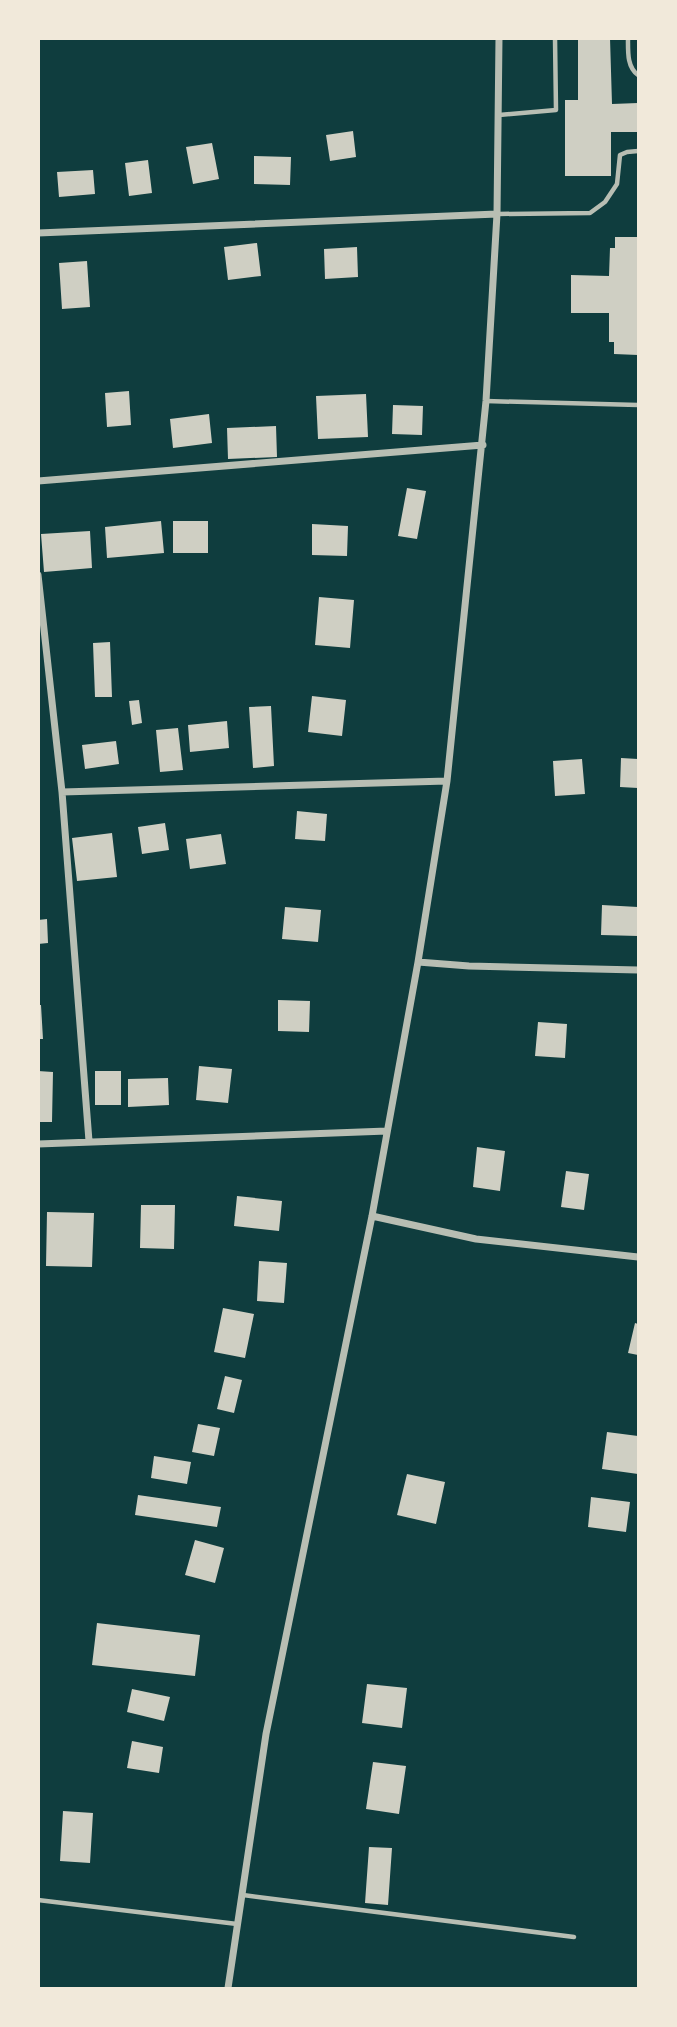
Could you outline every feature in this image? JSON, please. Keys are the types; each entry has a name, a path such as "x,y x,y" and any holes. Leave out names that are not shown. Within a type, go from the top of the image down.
{"street":[{"path":"228,1989 266,1734 372,1216 418,962 447,780 483,445 497,214 499,38"},
{"path":"38,233 497,214"},
{"path":"38,481 483,445"},
{"path":"38,575 62,792 89,1141"},
{"path":"62,792 447,780"},
{"path":"418,962 468,967 639,970"},
{"path":"38,1144 387,1131"},
{"path":"372,1216 477,1239 639,1257"}],"lane":[{"path":"499,115 556,110 555,38"},
{"path":"628,38 628,57 635,73 639,75"},
{"path":"497,214 590,213 605,202 617,184 620,155 639,152"},
{"path":"486,401 639,405"},
{"path":"242,1895 574,1937"},
{"path":"38,1900 237,1924"}],"building":[{"path":"578,38 610,38 612,104 638,103 638,132 611,132 611,176 565,176 565,100 578,100"},
{"path":"353,131 356,157 330,161 326,135"},
{"path":"212,143 219,179 193,184 186,147"},
{"path":"254,156 291,157 290,185 254,184"},
{"path":"148,160 152,193 129,196 125,163"},
{"path":"93,170 95,194 59,197 57,172"},
{"path":"615,237 638,237 638,355 614,354 614,342 609,342 609,313 571,313 571,275 609,276 610,248 615,248"},
{"path":"257,243 261,276 228,280 224,247"},
{"path":"357,247 358,277 325,279 324,249"},
{"path":"87,261 90,307 62,309 59,263"},
{"path":"129,391 131,425 107,427 105,393"},
{"path":"366,394 368,437 318,439 316,396"},
{"path":"393,405 423,406 422,435 392,434"},
{"path":"209,414 212,443 173,448 170,419"},
{"path":"276,426 277,457 228,459 227,428"},
{"path":"407,488 426,491 417,539 398,536"},
{"path":"161,521 164,553 107,558 105,527"},
{"path":"173,521 208,521 208,553 173,553"},
{"path":"312,524 348,526 347,556 312,555"},
{"path":"90,531 92,568 44,572 41,534"},
{"path":"319,597 354,600 350,648 315,645"},
{"path":"110,642 112,697 95,697 93,643"},
{"path":"312,696 346,700 342,736 308,732"},
{"path":"139,700 142,723 132,725 129,701"},
{"path":"271,706 274,766 253,768 249,707"},
{"path":"227,721 229,748 190,752 188,725"},
{"path":"178,728 183,770 160,772 156,730"},
{"path":"116,741 119,764 85,769 82,745"},
{"path":"621,758 638,759 638,788 620,787"},
{"path":"582,759 585,794 555,796 553,761"},
{"path":"297,811 327,814 325,841 295,839"},
{"path":"165,823 169,850 142,854 138,827"},
{"path":"112,833 117,877 77,881 72,838"},
{"path":"221,834 226,864 190,869 186,839"},
{"path":"602,905 638,907 638,936 601,935"},
{"path":"285,907 321,910 318,942 282,939"},
{"path":"47,919 48,943 38,944 38,920"},
{"path":"278,1000 310,1001 309,1032 278,1031"},
{"path":"38,1005 41,1005 43,1039 38,1039"},
{"path":"538,1022 567,1024 565,1058 535,1056"},
{"path":"199,1066 232,1069 228,1103 196,1100"},
{"path":"38,1071 53,1072 52,1122 38,1122"},
{"path":"95,1071 121,1071 121,1105 95,1105"},
{"path":"168,1078 169,1105 128,1107 128,1079"},
{"path":"477,1147 505,1151 500,1191 473,1187"},
{"path":"566,1171 589,1174 584,1210 561,1207"},
{"path":"237,1196 282,1201 279,1231 234,1226"},
{"path":"141,1205 175,1205 174,1249 140,1248"},
{"path":"47,1212 94,1213 92,1267 46,1266"},
{"path":"259,1261 287,1263 284,1303 257,1301"},
{"path":"223,1308 254,1314 245,1358 214,1352"},
{"path":"635,1323 638,1324 638,1355 628,1353"},
{"path":"225,1376 242,1380 234,1413 217,1409"},
{"path":"198,1424 220,1428 214,1456 192,1452"},
{"path":"607,1432 638,1436 638,1474 602,1469"},
{"path":"154,1456 191,1462 187,1484 151,1478"},
{"path":"407,1474 445,1482 436,1524 397,1515"},
{"path":"138,1495 221,1507 217,1527 135,1515"},
{"path":"591,1497 630,1502 626,1532 588,1527"},
{"path":"195,1540 224,1548 215,1583 185,1575"},
{"path":"97,1623 200,1635 195,1676 92,1665"},
{"path":"367,1684 407,1688 402,1728 362,1723"},
{"path":"132,1689 170,1697 164,1721 127,1712"},
{"path":"132,1741 163,1747 159,1773 127,1768"},
{"path":"373,1762 406,1766 399,1814 366,1809"},
{"path":"63,1811 93,1813 90,1863 60,1861"},
{"path":"369,1847 392,1848 388,1905 365,1903"}]}
